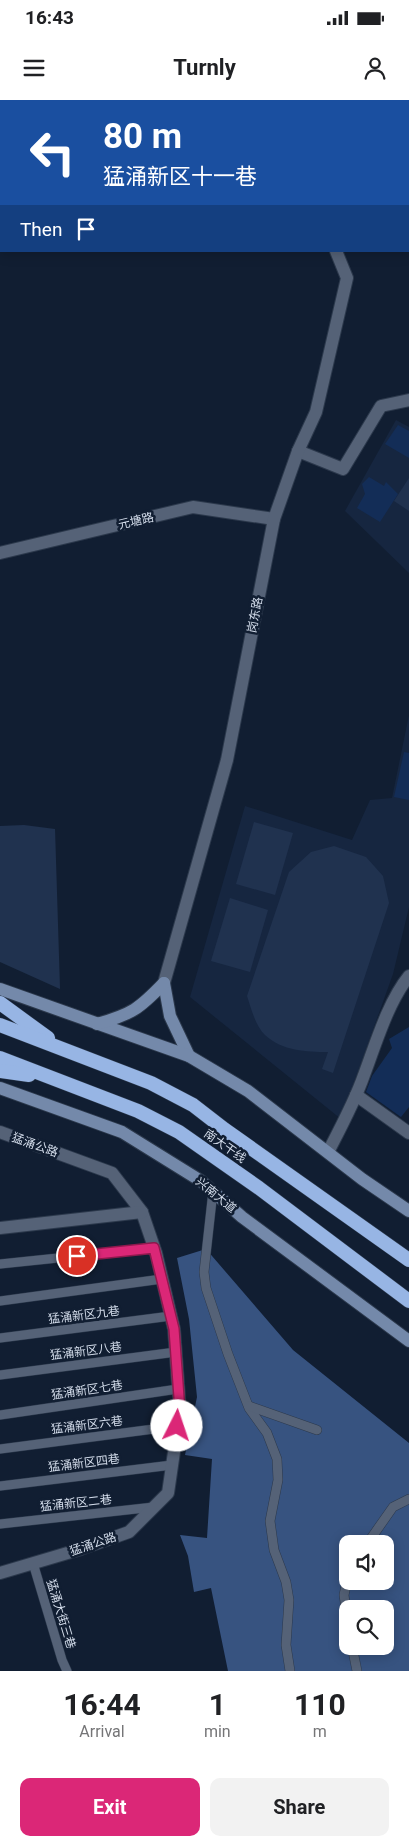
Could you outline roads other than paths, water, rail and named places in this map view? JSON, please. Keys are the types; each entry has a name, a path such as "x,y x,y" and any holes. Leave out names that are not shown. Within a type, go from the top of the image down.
{"highway":[{"path":"0,1003 65,1050"},
{"name":"南大干线","path":"0,1025 152,1083 193,1105 409,1260"},
{"name":"南大干线","path":"0,1058 138,1111 179,1132 259,1188 409,1301"},
{"path":"0,1071 55,1079"}],"main road":[{"path":"97,1024 124,1016 143,1005 164,983"},
{"path":"164,983 170,1016 189,1056"},
{"path":"0,989 189,1056 248,1091 362,1179 409,1211"},
{"name":"兴南大道","path":"0,1088 122,1132 201,1181 242,1217 409,1341"}],"street":[{"name":"岗东路","path":"164,983 227,760 274,519 298,451 316,412 347,278 336,252"},
{"path":"298,451 343,469 381,406 409,400"},
{"name":"元塘路","path":"0,552 193,507 274,519"},
{"path":"328,1152 356,1095 370,1054 398,992 409,976"},
{"path":"356,1095 409,1133"},
{"name":"猛涌公路","path":"0,1132 112,1174 142,1212 154,1248 174,1329 180,1411 168,1493 129,1532 0,1573"},
{"path":"0,1228 142,1212"}],"lane":[{"path":"213,1191 204,1272 206,1288 228,1354 249,1406 273,1444 277,1459 278,1480 270,1521 274,1550 286,1582 289,1600 286,1644 290,1671"},
{"path":"0,1264 154,1248"},
{"path":"0,1301 162,1279"},
{"name":"猛涌新区九巷","path":"0,1338 171,1316"},
{"name":"猛涌新区八巷","path":"0,1375 176,1352"},
{"name":"猛涌新区七巷","path":"0,1415 178,1389"},
{"path":"249,1406 317,1430"},
{"name":"猛涌新区六巷","path":"0,1449 177,1426"},
{"name":"猛涌新区四巷","path":"0,1486 172,1465"},
{"path":"373,1535 393,1507 409,1499"},
{"name":"猛涌新区二巷","path":"0,1524 154,1507"},
{"name":"猛涌大街三巷","path":"33,1563 67,1671"},
{"path":"354,1655 357,1671"}]}
